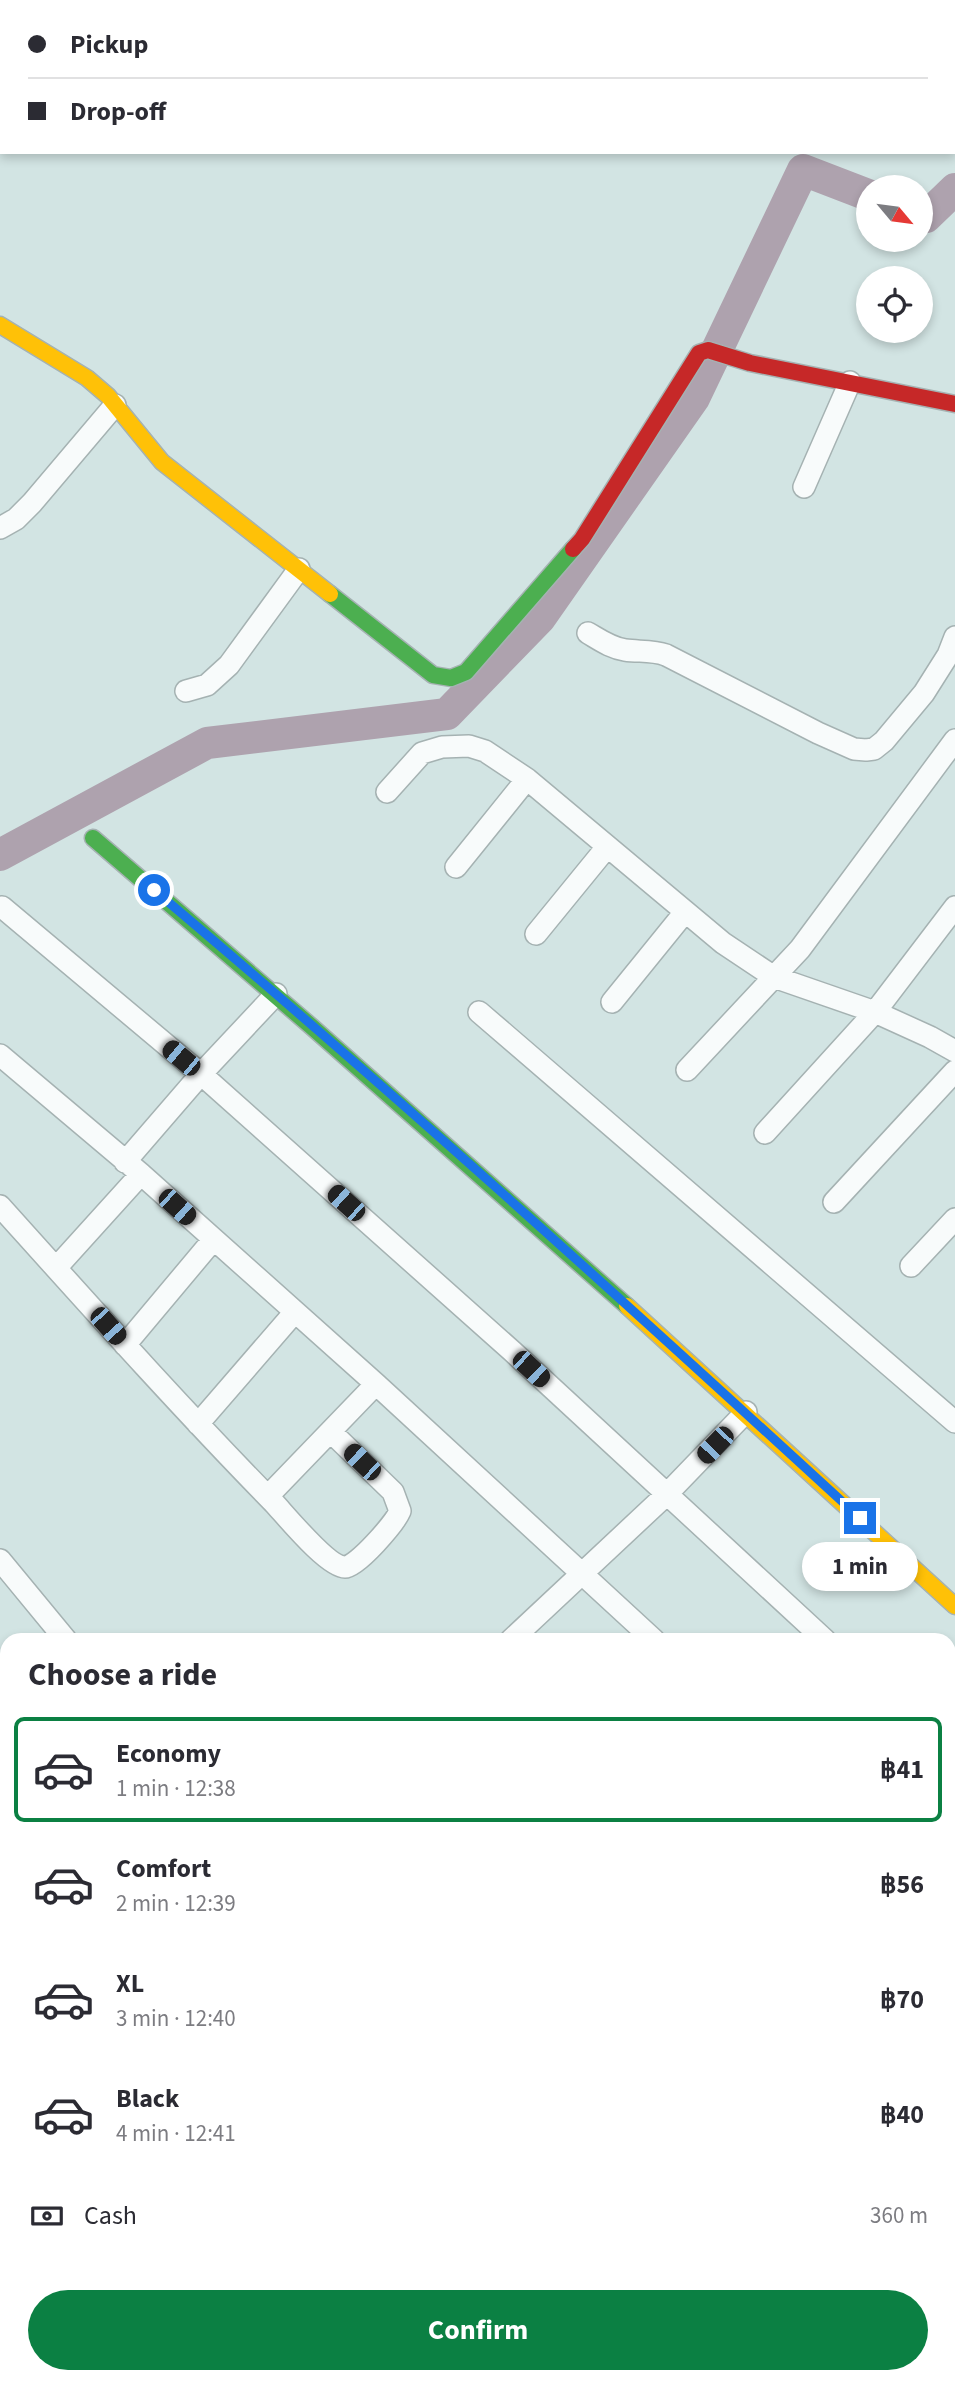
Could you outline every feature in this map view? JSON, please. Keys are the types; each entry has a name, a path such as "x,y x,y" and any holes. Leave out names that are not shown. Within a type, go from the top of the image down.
{"street":[{"path":"0,325 87,378 115,405 162,462 433,675 451,678 466,672 582,539 699,353 708,350 750,363 955,404"},
{"path":"804,487 850,382"},
{"path":"0,528 16,519 32,503 115,405"},
{"path":"186,691 208,685 229,665 299,569"},
{"path":"588,633 622,650 654,651 666,655 818,733 854,748 866,750 874,749 884,741 924,693 948,655 955,638"},
{"path":"687,1070 800,950 955,740"},
{"path":"387,792 422,753 442,747 470,746 485,751 527,779 738,955 774,977 875,1012 955,1051"},
{"path":"456,867 527,779"},
{"path":"93,838 276,994 747,1412 955,1606"},
{"path":"536,934 607,847"},
{"path":"2,907 201,1074 512,1351 817,1633"},
{"path":"765,1133 875,1012 955,907"},
{"path":"612,1002 685,912"},
{"path":"56,1268 201,1074 276,994"},
{"path":"479,1012 955,1422"},
{"path":"0,1055 133,1168 376,1384 646,1633"},
{"path":"834,1202 955,1071"},
{"path":"0,1206 198,1424 335,1564 350,1566 396,1521 400,1511 393,1492 331,1432"},
{"path":"911,1266 955,1219"},
{"path":"125,1345 213,1240"},
{"path":"198,1424 294,1313"},
{"path":"268,1496 376,1384"},
{"path":"519,1633 667,1494 747,1412"},
{"path":"0,1560 60,1633"}],"waterway":[{"path":"0,855 207,743 447,714 540,618 694,398 803,170 856,190"},
{"path":"933,210 955,189"}],"traffic: fast":[{"path":"330,594 433,675 451,678 466,672 573,549"},
{"path":"93,838 312,1027 627,1306"}],"traffic: slow":[{"path":"0,325 87,378 108,396 162,462 330,594"},
{"path":"627,1306 955,1606"}],"traffic: jam":[{"path":"573,549 582,539 699,353 708,350 750,363 955,404"}],"route":[{"path":"154,890 276,994 633,1310 860,1518"}]}
